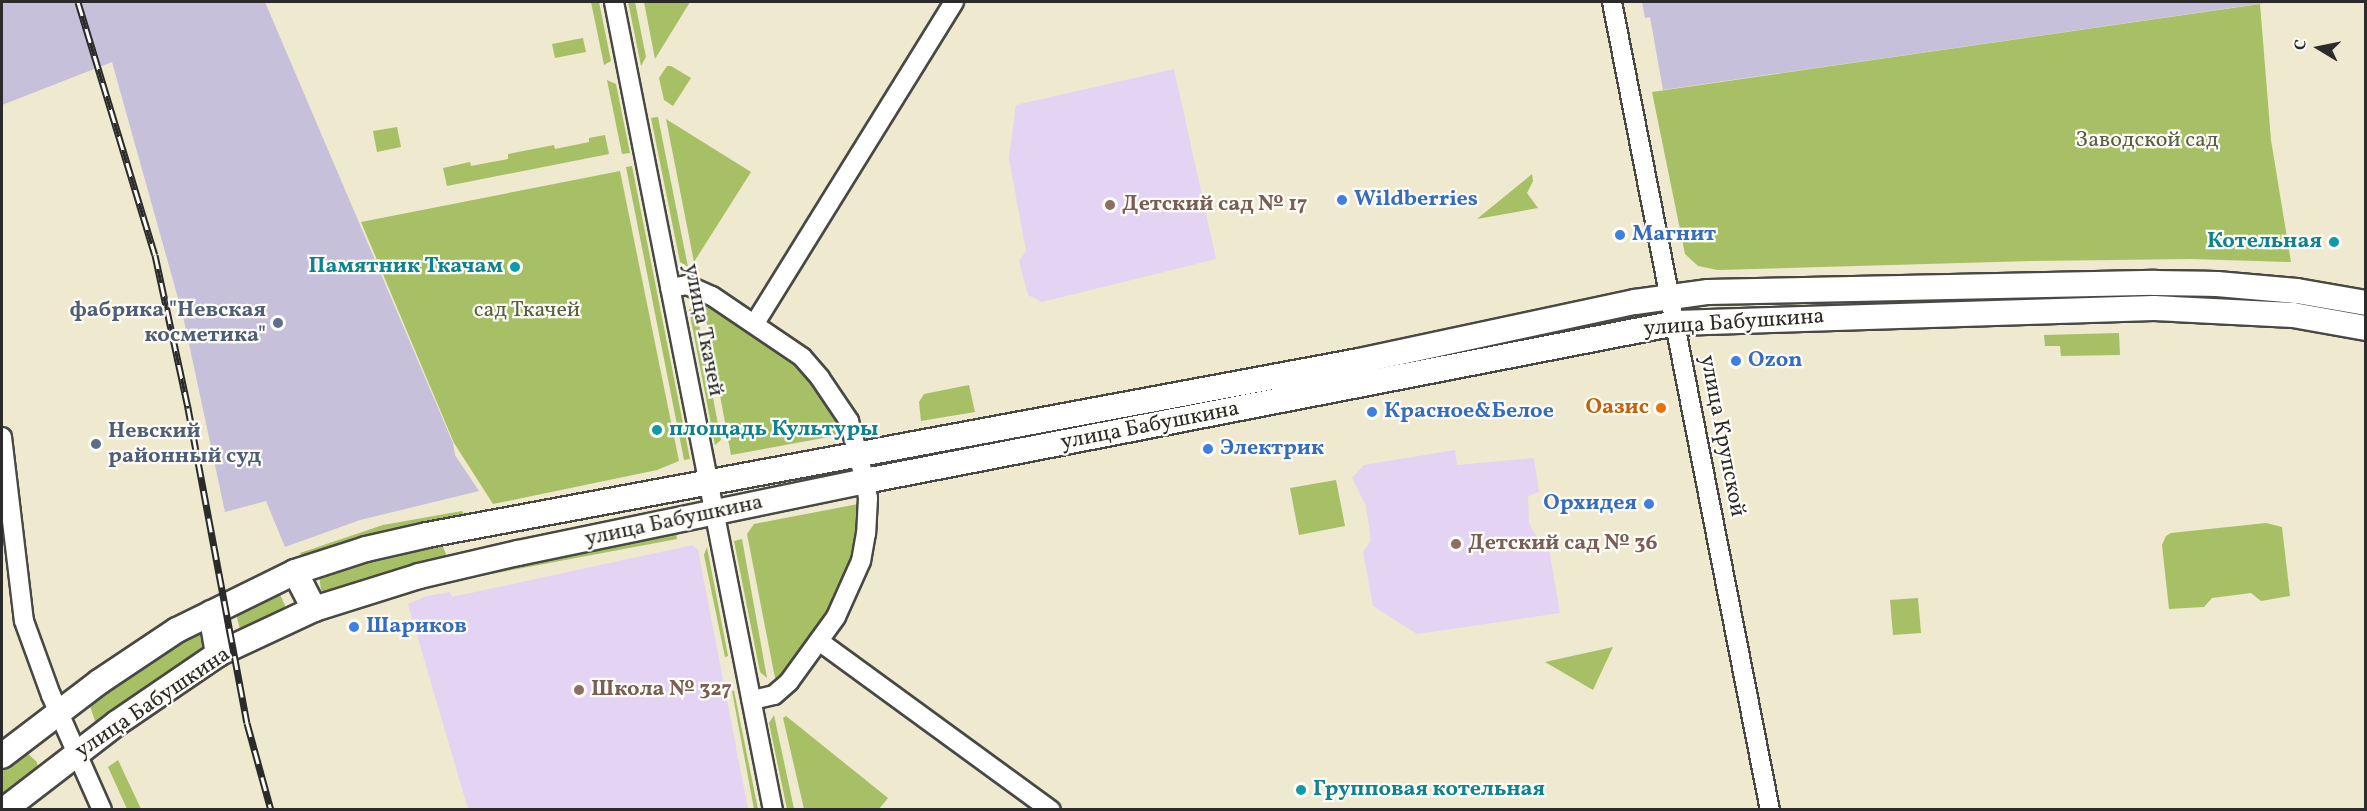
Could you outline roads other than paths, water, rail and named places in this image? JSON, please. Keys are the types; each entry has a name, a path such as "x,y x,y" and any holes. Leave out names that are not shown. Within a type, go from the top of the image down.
{"street":[{"name":"улица Ткачей","path":"614,2 773,810"},
{"path":"755,323 954,2"},
{"name":"улица Крупской","path":"1612,2 1770,810"},
{"name":"улица Бабушкина","path":"2,756 140,653 211,613 295,572 366,549 427,535 860,456 1348,363 1671,296 1708,292 2155,283 2217,284 2297,291 2366,303"},
{"path":"670,288 687,285 696,289 755,323 790,348 820,378 849,421 865,481 868,498 866,533 861,561 836,617 789,682 774,695 752,700"},
{"name":"улица Бабушкина","path":"4,810 76,754 218,654 314,609 419,576 865,481 1676,323 2154,308 2293,315 2366,328"},
{"path":"2,437 20,602 36,658 102,810"},
{"path":"295,572 314,609"},
{"path":"211,613 218,654"},
{"path":"819,641 1051,810"}],"railway":[{"path":"78,2 155,255 188,408 247,723 271,810"}],"place":[{"name":"Wildberries","path":"1342,200"},
{"name":"Детский сад № 17","path":"1110,205"},
{"name":"Магнит","path":"1620,235"},
{"name":"Котельная","path":"2334,242"},
{"name":"Памятник Ткачам","path":"515,267"},
{"name":"фабрика \"Невская косметика\"","path":"278,323"},
{"name":"Ozon","path":"1736,361"},
{"name":"Оазис","path":"1661,408"},
{"name":"Красное&Белое","path":"1372,412"},
{"name":"площадь Культуры","path":"657,430"},
{"name":"Невский районный суд","path":"96,444"},
{"name":"Электрик","path":"1208,449"},
{"name":"Орхидея","path":"1649,504"},
{"name":"Детский сад № 36","path":"1456,544"},
{"name":"Шариков","path":"354,627"},
{"name":"Школа № 327","path":"579,690"},
{"name":"Групповая котельная","path":"1301,790"}],"park label":[{"name":"Заводской сад","path":"2147,141"},
{"name":"сад Ткачей","path":"527,311"}]}
